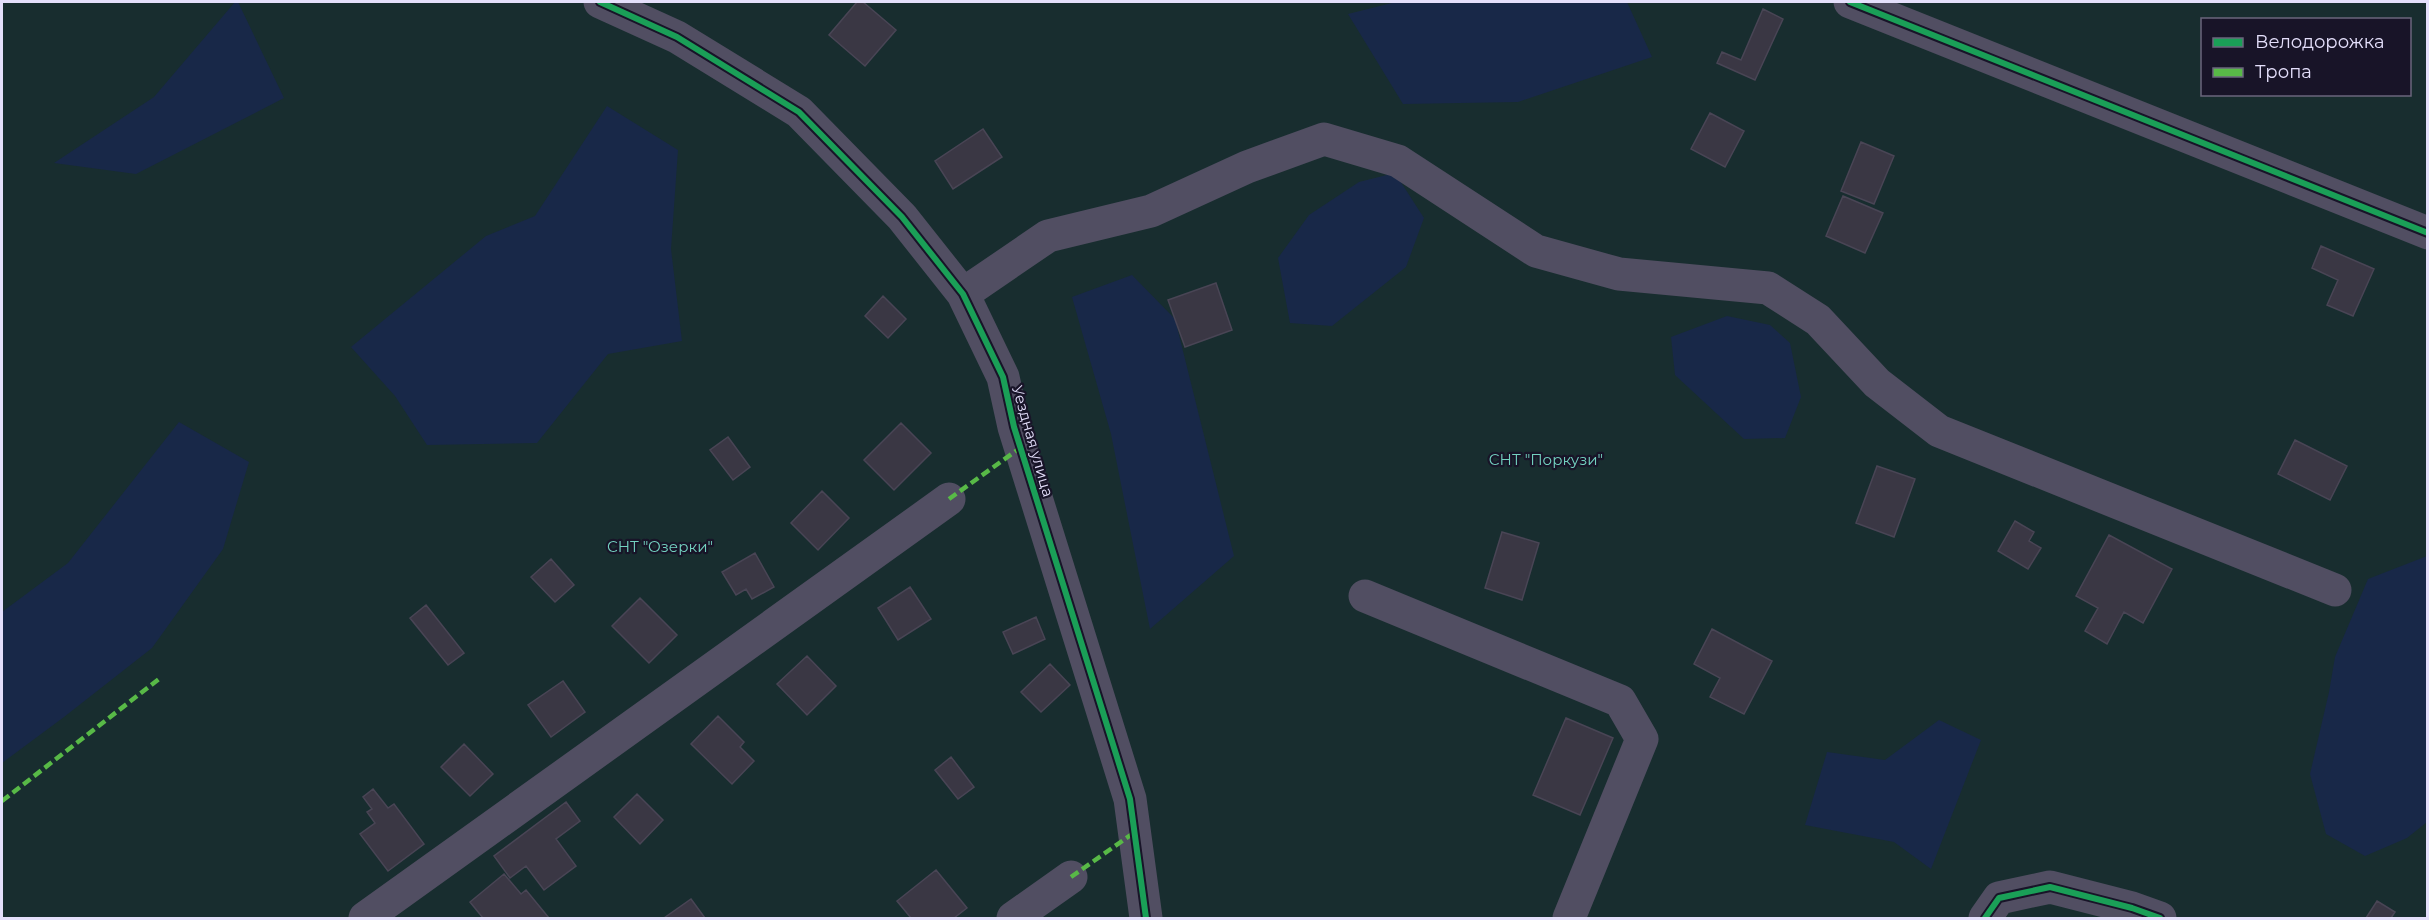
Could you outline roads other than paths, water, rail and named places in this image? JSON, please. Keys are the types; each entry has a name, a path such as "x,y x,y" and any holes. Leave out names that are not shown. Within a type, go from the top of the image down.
{"street":[{"name":"Уездная улица","path":"600,2 677,37 799,112 902,217 963,294 1003,377 1014,427 1130,799 1146,918"},
{"path":"1850,2 2427,233"},
{"path":"963,294 1048,236 1151,211 1247,167 1324,139 1398,161 1536,251 1619,274 1768,288 1818,320 1877,383 1939,431 2335,590"},
{"path":"365,918 949,500"},
{"path":"1365,596 1620,700 1642,739 1569,918"},
{"path":"1012,918 1071,877"},
{"path":"1985,918 1999,897 2050,887 2133,908 2160,918"}],"water":[{"path":"235,2 238,2 284,98 136,174 54,163 154,97"},
{"path":"1396,2 1627,2 1652,57 1518,102 1403,104 1348,14"},
{"path":"607,106 678,150 671,249 682,341 608,354 537,443 427,445 395,396 351,347 486,236 535,216"},
{"path":"1395,173 1424,218 1406,267 1332,326 1290,323 1278,258 1309,215 1359,182"},
{"path":"1132,275 1175,319 1234,556 1150,629 1111,434 1072,297"},
{"path":"1727,316 1770,325 1790,343 1801,397 1785,438 1744,439 1675,375 1671,337"},
{"path":"179,422 249,462 223,549 152,648 2,763 2,612 68,563"},
{"path":"2427,556 2427,822 2407,838 2365,856 2326,834 2310,774 2335,657 2368,579"},
{"path":"1939,720 1981,740 1931,869 1894,842 1805,825 1827,752 1885,760"}],"park label":[{"name":"СНТ \"Поркузи\"","path":"1546,459"},
{"name":"СНТ \"Озерки\"","path":"660,546"}]}
